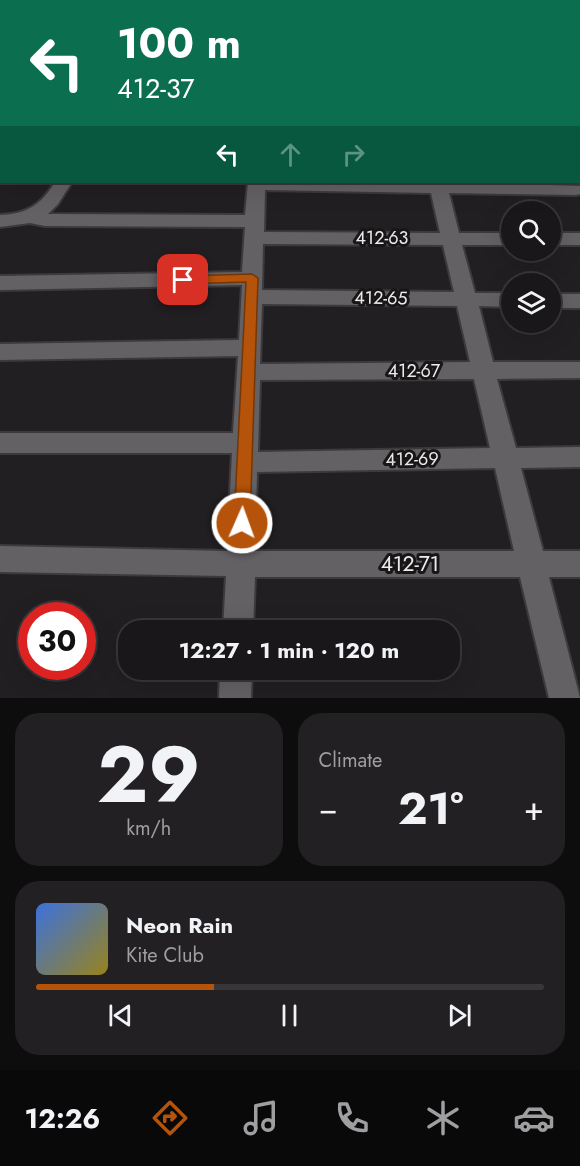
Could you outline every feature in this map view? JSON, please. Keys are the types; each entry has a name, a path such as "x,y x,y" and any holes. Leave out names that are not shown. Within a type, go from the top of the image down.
{"street":[{"path":"29,217 44,211 62,183"},
{"path":"238,620 256,183 438,185 576,190"},
{"path":"438,185 565,698"},
{"name":"412-63","path":"1,223 29,217 45,220 254,230 451,239 501,239"},
{"path":"561,239 580,239"},
{"name":"412-65","path":"0,283 251,287 466,300 501,300"},
{"path":"561,301 580,301"},
{"path":"0,352 249,348"},
{"name":"412-67","path":"248,372 580,370"},
{"name":"412-69","path":"0,443 245,452 506,458 580,457"},
{"name":"412-71","path":"0,559 240,564 580,564"},
{"path":"235,698 236,680"}],"route":[{"path":"183,280 252,278 242,523"}]}
